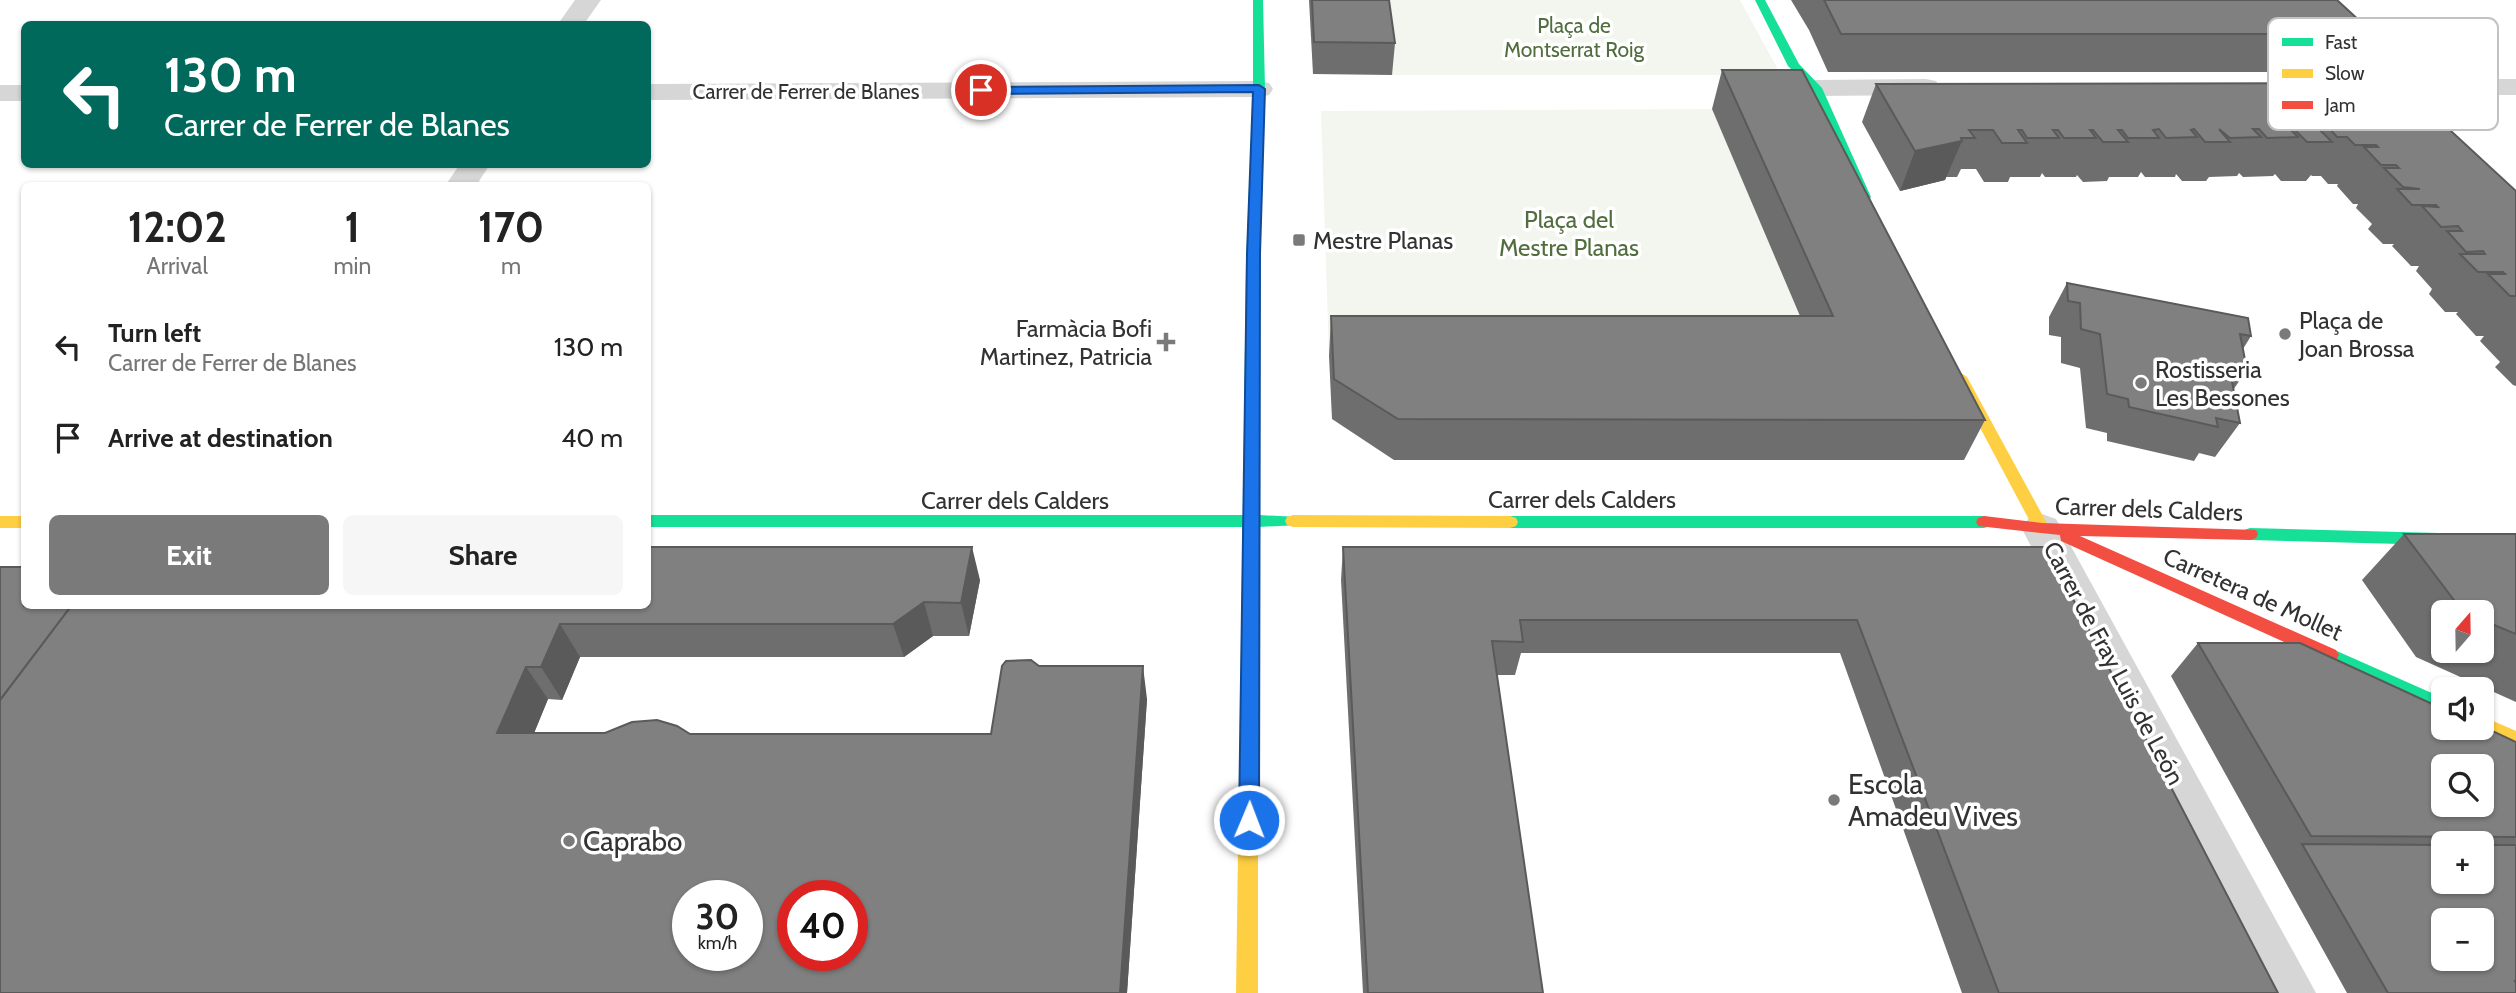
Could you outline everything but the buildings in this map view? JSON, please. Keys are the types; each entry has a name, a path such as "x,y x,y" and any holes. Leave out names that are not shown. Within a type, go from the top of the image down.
{"street":[{"path":"573,21 588,0"},
{"path":"1247,993 1252,642 1250,522 1253,254 1259,89 1258,0"},
{"path":"1760,0 1794,66 1816,88 1871,208"},
{"path":"2299,0 2318,18"},
{"path":"2498,87 2516,87"},
{"path":"1816,88 1953,88"},
{"name":"Carrer de Ferrer de Blanes","path":"651,92 1259,89"},
{"path":"0,93 21,93"},
{"name":"Carrer de Fray Luis de León","path":"1951,360 2290,993"},
{"name":"Carrer dels Calders","path":"651,521 1983,522 2042,529 2516,541"},
{"path":"0,522 21,522"},
{"name":"Carretera de Mollet","path":"2042,529 2127,562 2431,701"},
{"path":"2494,730 2516,740"}],"green space":[{"name":"Plaça de Montserrat Roig","path":"1383,0 1740,0 1781,75 1392,75"},
{"name":"Plaça del Mestre Planas","path":"1712,109 1818,357 1329,356 1321,111"}],"traffic: fast":[{"path":"1250,569 1253,263 1259,89 1258,0"},
{"path":"1760,0 1794,66 1816,88 1865,197"},
{"path":"651,521 1293,521"},
{"path":"1510,522 1984,522"},
{"path":"2250,534 2516,541"},
{"path":"2330,655 2431,701"}],"traffic: slow":[{"path":"1960,377 2042,529"},
{"path":"1293,521 1510,522"},
{"path":"0,522 21,522"},
{"path":"1247,993 1250,569"},
{"path":"2494,730 2516,740"}],"traffic: jam":[{"path":"1984,522 2042,529 2250,534"},
{"path":"2067,537 2330,655"}],"place":[{"name":"Mestre Planas","path":"1299,240"},
{"name":"Plaça de Joan Brossa","path":"2285,334"},
{"name":"Farmàcia Bofi Martinez, Patricia","path":"1166,342"},
{"name":"Rostisseria Les Bessones","path":"2141,383"},
{"name":"Escola Amadeu Vives","path":"1834,800"},
{"name":"Caprabo","path":"569,841"}],"route":[{"path":"981,90 1259,89 1253,254 1249,820"}]}
